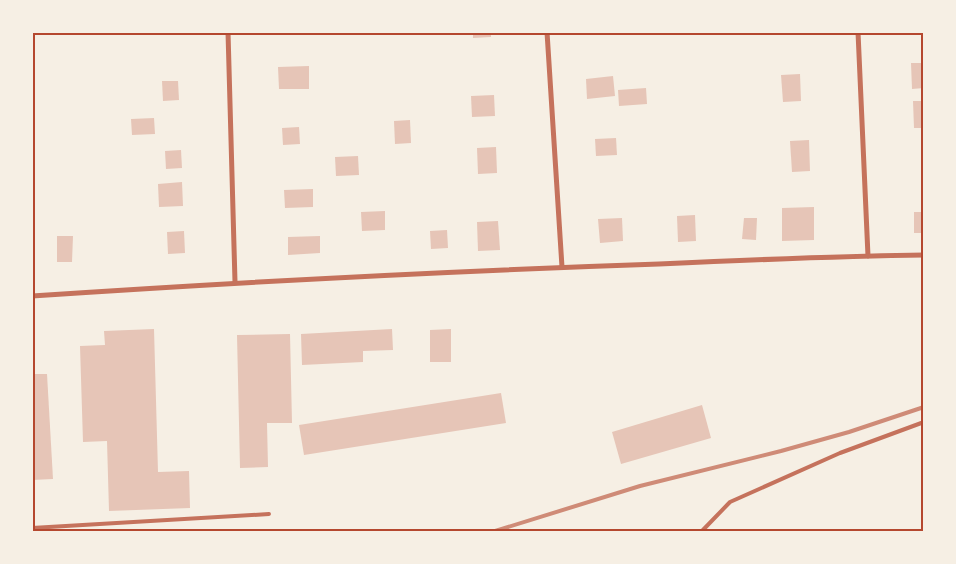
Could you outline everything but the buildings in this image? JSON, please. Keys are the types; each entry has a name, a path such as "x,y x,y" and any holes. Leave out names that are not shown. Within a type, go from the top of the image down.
{"street":[{"path":"228,32 235,282"},
{"path":"548,32 562,267"},
{"path":"858,32 868,256"},
{"path":"32,296 235,282 562,267 924,255"}],"lane":[{"path":"701,532 730,502 840,453 924,422"},
{"path":"32,528 269,514"}],"railway":[{"path":"492,532 640,486 849,432 924,407"}]}
